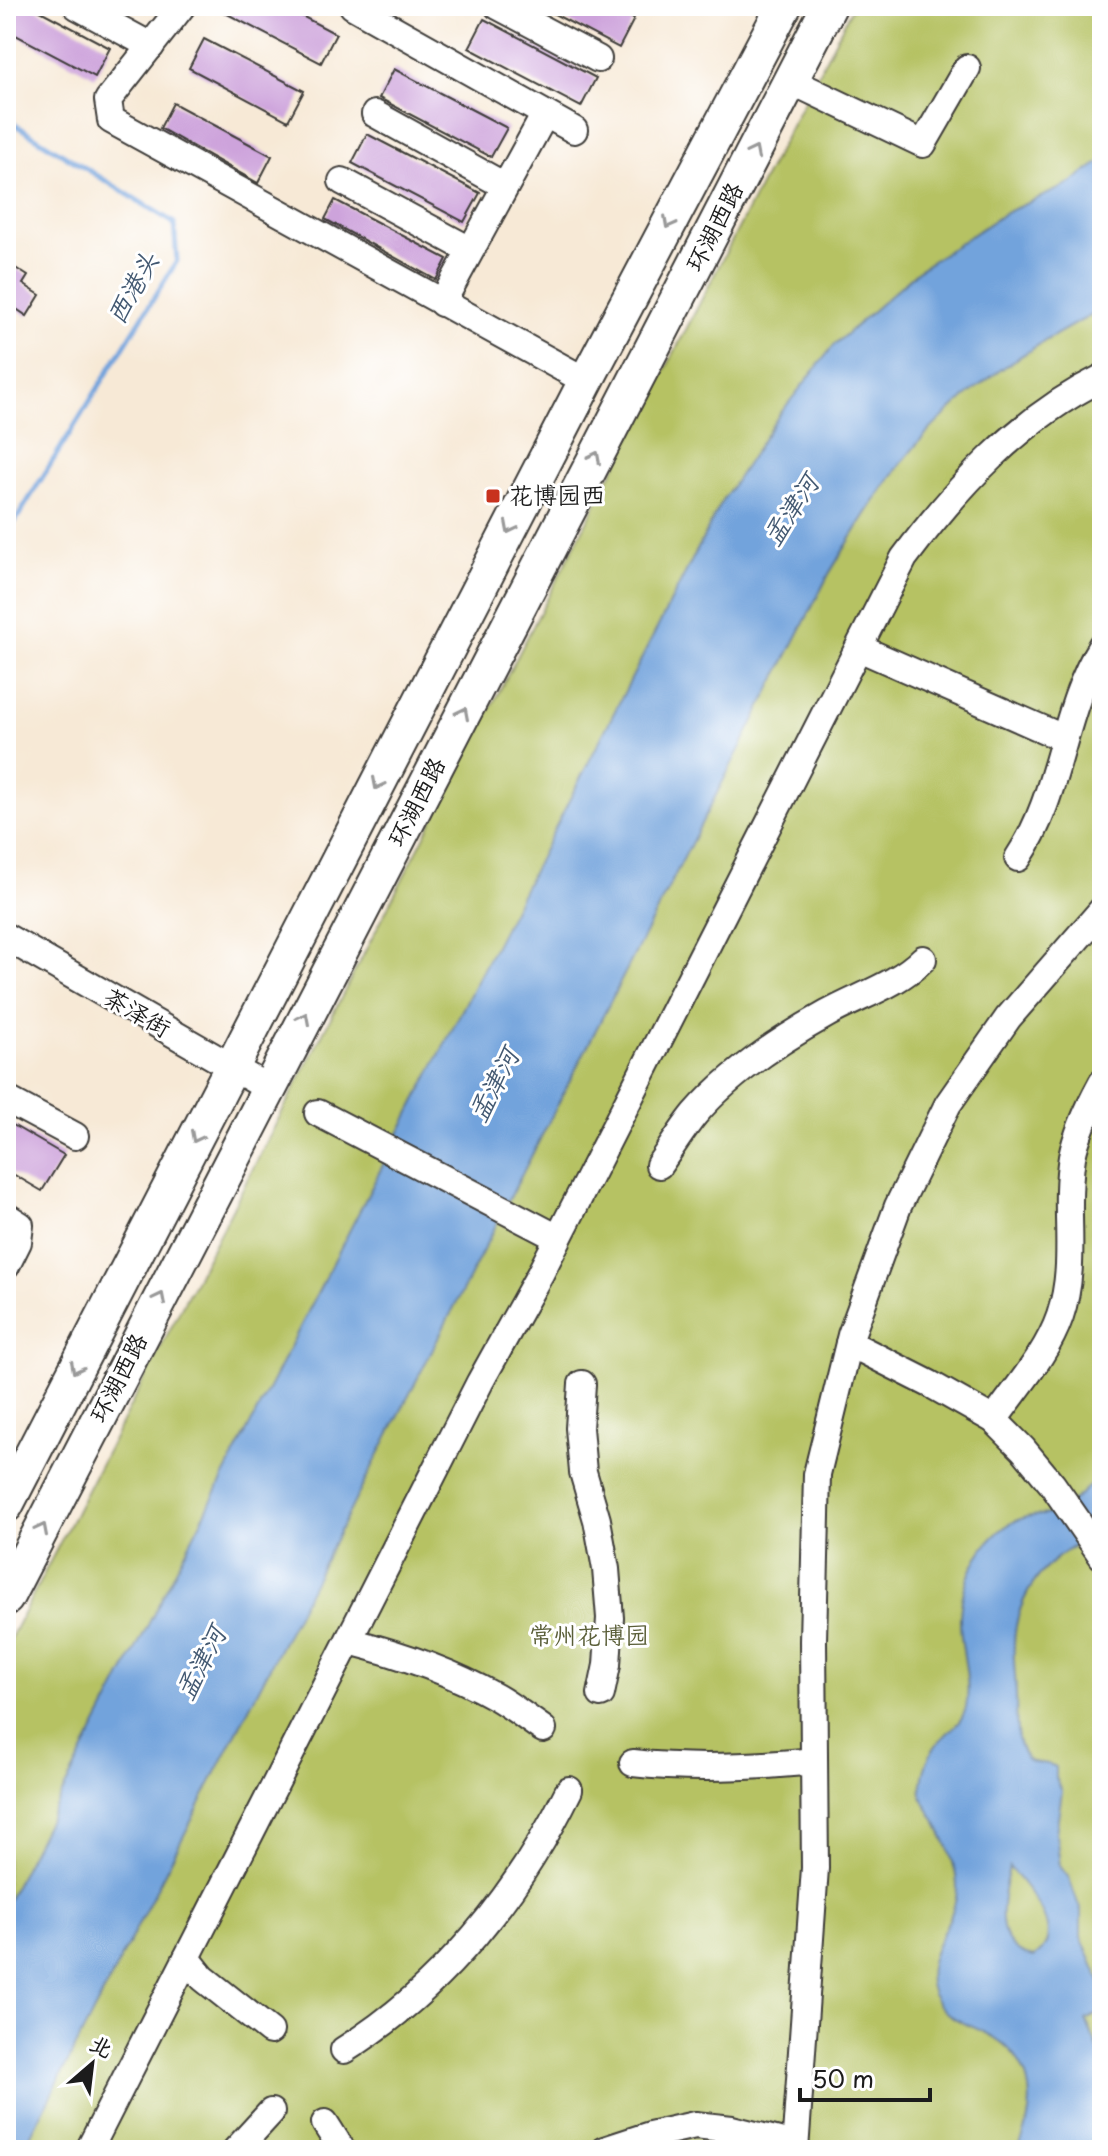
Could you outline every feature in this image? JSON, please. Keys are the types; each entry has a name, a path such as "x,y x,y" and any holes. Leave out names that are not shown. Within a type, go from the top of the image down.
{"main road":[{"name":"环湖西路","path":"6,1505 586,381 784,6"},
{"name":"环湖西路","path":"6,1598 829,6"}],"street":[{"path":"77,6 151,46"},
{"path":"182,6 108,100 111,120 586,381"},
{"path":"353,6 574,130"},
{"path":"498,6 598,59"},
{"path":"791,81 923,144 967,68"},
{"path":"375,114 505,186"},
{"path":"442,303 545,114"},
{"path":"342,181 470,250"},
{"path":"89,2150 480,1382 550,1234 904,558 983,463 1036,419 1102,378"},
{"path":"1018,858 1032,837 1044,807 1063,738 1089,667 1102,645"},
{"path":"859,648 1063,738"},
{"path":"604,2150 695,2125 732,2129 795,2147 815,1868 817,1474 849,1343 898,1206 948,1104 1008,1018 1102,910"},
{"name":"茶泽街","path":"6,937 268,1088"},
{"path":"659,1165 695,1114 739,1074 797,1031 894,981 923,959"},
{"path":"994,1420 1045,1348 1060,1316 1071,1268 1069,1216 1072,1156 1102,1083"},
{"path":"6,1099 75,1136"},
{"path":"318,1113 550,1234"},
{"path":"6,1216 20,1225 18,1242 6,1266"},
{"path":"849,1343 994,1420 1052,1484 1102,1556"},
{"path":"582,1384 579,1428 583,1472 600,1532 610,1618 607,1665 601,1694"},
{"path":"349,1641 401,1655 437,1669 497,1697 543,1729"},
{"path":"633,1763 681,1767 814,1761"},
{"path":"344,2050 404,2008 438,1978 525,1867 569,1790"},
{"path":"187,1958 203,1978 270,2031"},
{"path":"236,2150 271,2112"},
{"path":"325,2123 342,2150"}],"green space":[{"name":"常州花博园","path":"853,6 1102,6 1102,2150 6,2150 6,1647"}],"water":[{"name":"孟津河","path":"1102,161 1102,310 1009,364 946,414 887,483 829,574 23,2150 6,2150 6,1903 721,503 779,415 835,344 920,269 1005,213 1068,185"},
{"path":"1102,1474 1102,1533 1067,1550 1040,1575 1021,1607 1014,1652 1019,1741 1027,1759 1056,1767 1056,1778 1062,1791 1056,1833 1060,1866 1069,1878 1081,1912 1081,1937 1102,1986 1102,2012 1086,2020 1102,2058 1102,2150 1018,2150 1030,2104 1029,2089 1019,2061 995,2038 946,2013 935,1999 930,1983 933,1955 951,1914 957,1885 947,1845 923,1799 922,1783 933,1749 958,1723 966,1707 967,1684 960,1617 965,1586 978,1556 1011,1523 1061,1510","holes":["1009,1867 1034,1899 1046,1924 1048,1936 1044,1947 1034,1957 1020,1952 1010,1944 1004,1933 1002,1907"]}],"building":[{"path":"6,6 31,6 110,48 95,77 6,30"},
{"path":"212,6 283,6 336,34 321,63"},
{"path":"539,6 610,6 634,19 619,48"},
{"path":"484,19 596,78 581,107 469,48"},
{"path":"204,39 304,91 288,121 189,68"},
{"path":"394,69 507,128 491,157 379,98"},
{"path":"173,103 272,156 258,183 160,128"},
{"path":"367,134 480,193 464,222 352,163"},
{"path":"335,200 447,259 436,280 325,219"},
{"path":"6,262 28,276 23,284 40,295 27,316 6,302"},
{"path":"6,1121 64,1155 42,1191 6,1170"}],"waterway":[{"name":"西港头","path":"6,119 174,223 177,261 6,536"}],"place":[{"name":"花博园西","path":"493,496"}]}
